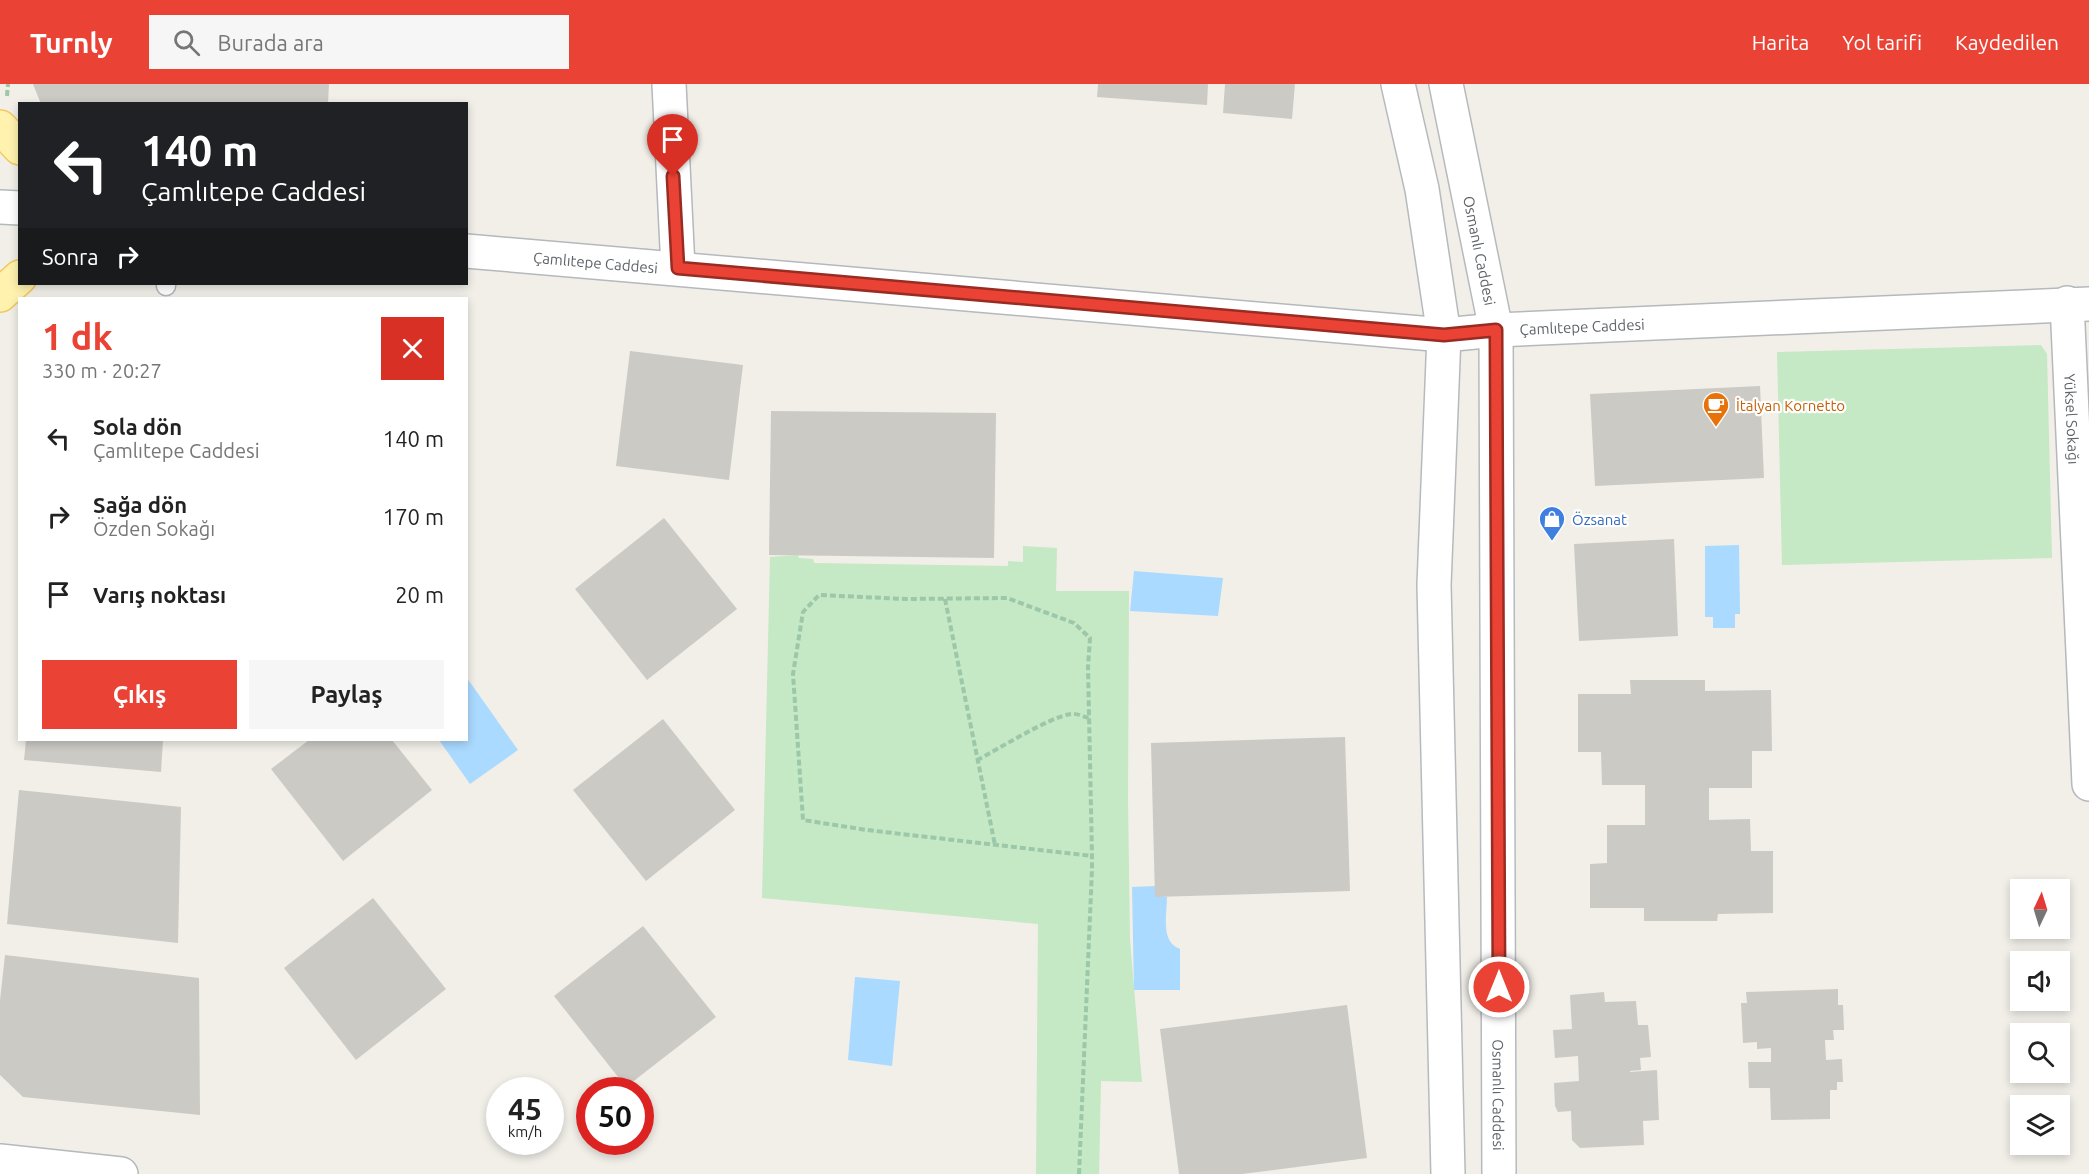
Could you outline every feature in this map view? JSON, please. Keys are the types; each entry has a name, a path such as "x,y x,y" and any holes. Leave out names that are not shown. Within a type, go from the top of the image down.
{"main road":[{"path":"3,112 18,144"},
{"path":"0,295 18,279"}],"street":[{"path":"669,84 678,268"},
{"path":"1398,84 1422,189 1444,335 1434,585 1448,1174"},
{"name":"Osmanlı Caddesi","path":"1446,84 1496,330 1499,1174"},
{"path":"0,207 18,208"},
{"name":"Çamlıtepe Caddesi","path":"468,251 1444,335 1496,330 2078,304"},
{"name":"Yüksel Sokağı","path":"2078,304 2089,784"},
{"path":"0,1161 121,1174"}],"path":[{"path":"3,112 8,84"},
{"path":"1079,1174 1092,856 1088,668 1090,638 1074,623 1007,598 906,599 819,595 803,612 793,674 803,820 867,830 1092,856"},
{"path":"945,599 995,845"},
{"path":"977,760 1068,715 1075,714 1089,718"}],"green space":[{"path":"2041,345 2047,354 2052,558 1782,565 1777,352"},
{"path":"1023,546 1057,548 1056,591 1129,591 1130,940 1142,1082 1101,1081 1099,1174 1036,1174 1038,924 762,898 770,557 798,555 799,558 813,559 814,563 1008,566 1008,561 1023,562"}],"water":[{"path":"1739,545 1740,614 1735,614 1735,628 1713,628 1713,617 1705,617 1705,546"},
{"path":"1134,571 1223,578 1218,616 1130,611"},
{"path":"468,679 518,750 470,784 440,741 468,741"},
{"path":"1155,886 1155,896 1167,897 1167,934 1174,945 1180,949 1180,990 1134,990 1132,887"},
{"path":"855,977 900,981 892,1066 848,1060"}],"building":[{"path":"33,84 329,84 328,102 40,102"},
{"path":"1098,84 1208,84 1207,105 1097,97"},
{"path":"1225,84 1295,84 1292,119 1223,113"},
{"path":"630,351 743,365 729,480 616,466"},
{"path":"1760,386 1764,478 1595,486 1590,394"},
{"path":"771,411 996,413 994,558 769,555"},
{"path":"664,518 737,609 647,680 575,589"},
{"path":"1674,539 1678,636 1579,641 1574,544"},
{"path":"1630,680 1705,680 1705,691 1771,690 1772,751 1752,751 1752,788 1709,788 1709,820 1750,819 1751,851 1773,851 1773,913 1718,914 1717,921 1644,921 1644,908 1590,908 1590,864 1607,863 1607,825 1645,825 1645,785 1602,785 1601,752 1578,752 1578,694 1631,694"},
{"path":"663,719 735,810 646,881 573,790"},
{"path":"1345,737 1350,891 1155,897 1151,743"},
{"path":"26,741 163,741 161,772 24,760"},
{"path":"308,741 393,741 432,790 343,861 271,769"},
{"path":"19,790 181,807 178,943 7,924"},
{"path":"373,898 446,989 356,1060 284,968"},
{"path":"643,926 716,1017 639,1077 618,1077 554,996"},
{"path":"5,955 199,978 200,1115 23,1097 0,1075 0,1000"},
{"path":"1838,989 1838,1005 1843,1005 1844,1030 1833,1030 1834,1040 1825,1040 1826,1060 1842,1059 1843,1082 1837,1082 1837,1090 1830,1090 1830,1119 1771,1120 1770,1088 1749,1088 1748,1062 1771,1062 1771,1048 1757,1049 1757,1042 1743,1043 1741,1003 1747,1003 1746,992"},
{"path":"1604,992 1605,1002 1636,1001 1638,1025 1648,1025 1651,1057 1640,1058 1641,1070 1630,1071 1657,1070 1659,1120 1643,1121 1644,1145 1580,1148 1572,1140 1571,1111 1558,1112 1555,1106 1554,1083 1579,1081 1578,1056 1555,1058 1553,1030 1572,1029 1570,995"},
{"path":"1347,1005 1367,1158 1242,1174 1179,1174 1160,1029"}],"place":[{"name":"İtalyan Kornetto","path":"1716,428"},
{"name":"Özsanat","path":"1552,542"}],"route":[{"path":"673,176 678,268 1444,335 1496,330 1499,987"}]}
